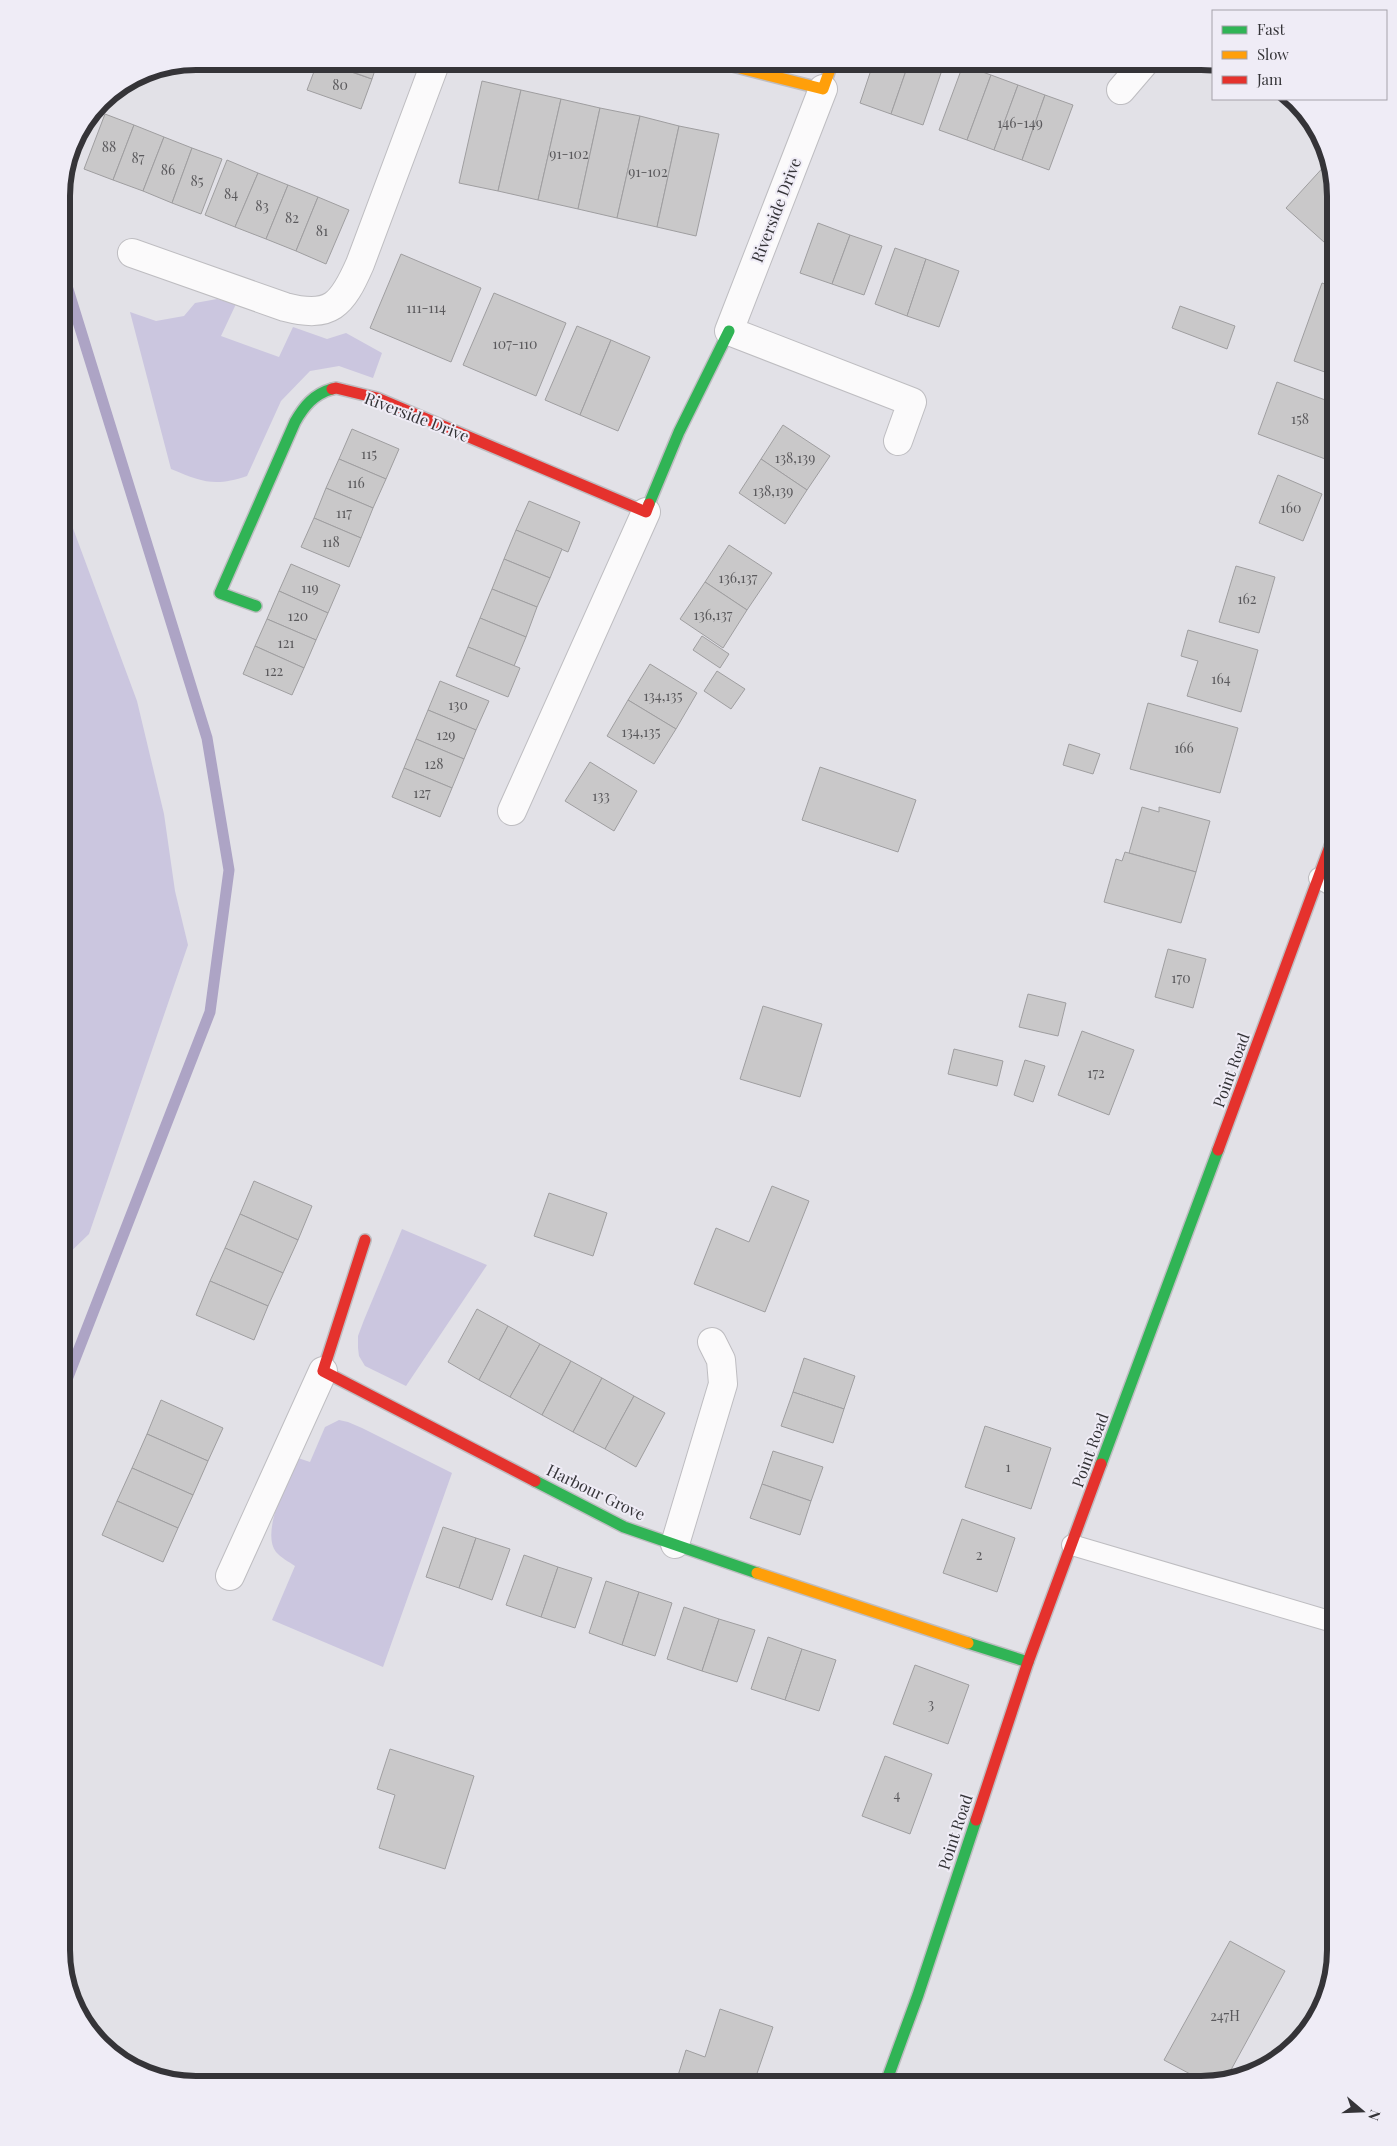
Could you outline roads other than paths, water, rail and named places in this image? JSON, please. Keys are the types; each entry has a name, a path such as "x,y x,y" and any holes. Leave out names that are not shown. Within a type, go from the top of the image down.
{"street":[{"path":"132,253 285,308 304,312 320,311 337,304 351,285 360,264 433,70"},
{"path":"748,70 823,89"},
{"name":"Riverside Drive","path":"512,811 646,512 679,432 728,331 830,70"},
{"path":"1122,90 1135,70"},
{"path":"728,331 912,402 898,441"},
{"name":"Riverside Drive","path":"256,606 220,593 304,405 322,392 336,388 376,398 646,512"},
{"name":"Point Road","path":"888,2076 918,1995 1028,1662 1327,886"},
{"path":"230,1576 323,1371 365,1240"},
{"path":"675,1544 723,1384 721,1360 712,1342"},
{"name":"Harbour Grove","path":"323,1371 624,1527 872,1612 1028,1662"}],"lane":[{"path":"1072,1544 1327,1620"}],"waterway":[{"path":"70,296 207,738 229,870 210,1012 70,1372"}]}
